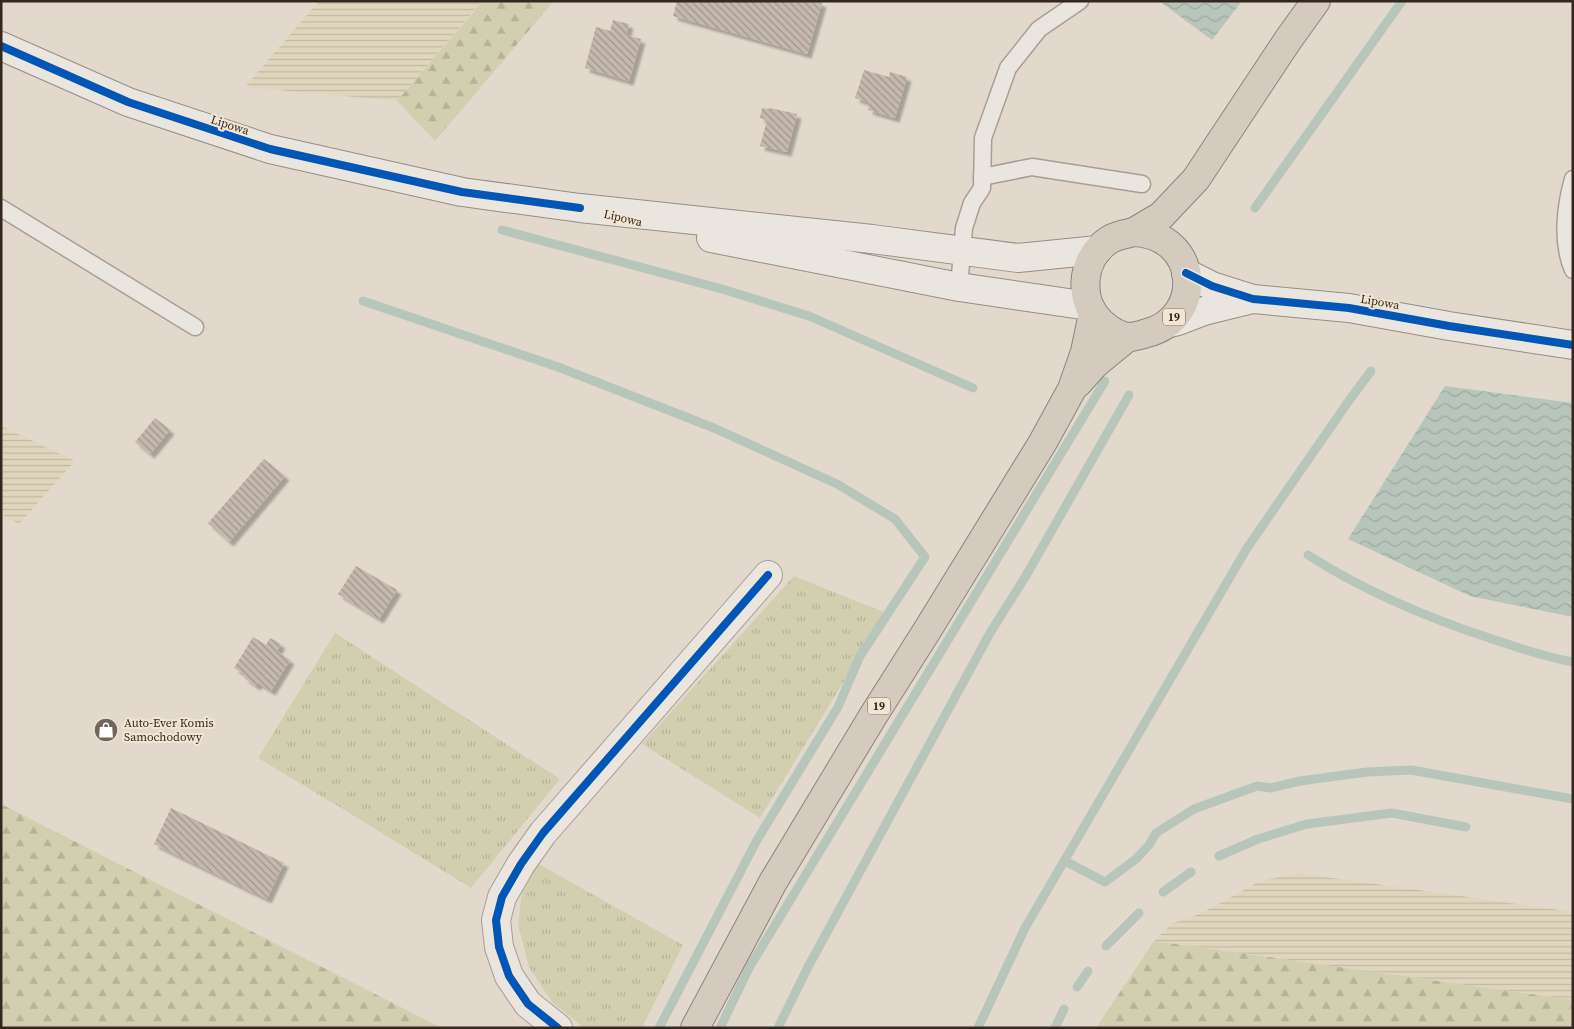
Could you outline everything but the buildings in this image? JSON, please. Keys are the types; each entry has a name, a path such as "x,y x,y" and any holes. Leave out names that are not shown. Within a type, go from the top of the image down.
{"highway":[{"name":"19","path":"1134,232 1161,216 1196,178 1316,1"},
{"name":"19","path":"1169,322 1176,314 1186,295 1187,284 1184,264 1174,248 1196,178"},
{"name":"Lipowa","path":"1091,309 1085,291 1085,276 1090,262 1098,250 1108,241 1121,235 1144,232 1162,238 1174,248"},
{"name":"19","path":"695,1028 773,882 873,716 1043,442 1072,390 1085,352 1091,309"},
{"path":"1091,309 1099,321 1128,337"},
{"name":"Lipowa","path":"1128,337 1155,331 1169,322"},
{"name":"19","path":"1072,390 1095,364 1128,337"}],"main road":[{"name":"Lipowa","path":"1,46 128,102 270,149 462,192 580,208 702,236 959,287 1091,309"},
{"name":"Lipowa","path":"580,208 962,250 1018,258 1098,250"},
{"name":"Lipowa","path":"1186,273 1212,286 1253,299 1349,308 1573,345"},
{"name":"Lipowa","path":"1169,322 1253,299"},
{"path":"558,1028 528,1004 509,976 499,947 496,920 502,897 521,864 543,833 768,575"}],"lane":[{"path":"959,287 964,228 972,203 982,188 983,138 1008,68 1039,29 1080,1"},
{"path":"982,177 1032,167 1142,184"},
{"path":"1573,179 1567,198 1566,231 1567,257 1573,270"},
{"path":"1,208 195,327"}],"shaded area":[{"path":"319,1 482,1 397,101 245,87"},
{"path":"1,426 75,461 19,524 1,514"},
{"path":"1298,873 1573,912 1573,1000 1154,941 1173,923 1202,913 1260,881"}],"green space":[{"path":"483,1 554,1 435,141 397,101"},
{"path":"794,576 886,613 760,818 642,744"},
{"path":"335,633 560,779 471,888 258,758"},
{"path":"1,804 442,1028 1,1028"},
{"path":"537,863 683,945 642,1028 584,1028 552,1002 529,967 518,924 522,893"},
{"path":"1154,941 1573,1000 1573,1028 1096,1028"}],"water":[{"path":"1159,1 1242,1 1212,40"},
{"path":"1445,386 1573,403 1573,617 1470,596 1348,539"}],"waterway":[{"path":"1255,208 1402,1"},
{"path":"502,230 722,289 809,316 973,388"},
{"path":"363,301 558,367 714,428 837,484 895,519 925,557 860,656 838,707 757,840 659,1028"},
{"path":"978,1028 1025,928 1247,548 1371,371"},
{"path":"720,1028 749,968 1105,381"},
{"path":"778,1028 808,967 990,633 1027,574 1129,395"},
{"path":"1308,555 1374,592 1420,613 1512,646 1573,662"},
{"path":"1065,861 1105,882 1136,859 1149,845 1156,833 1194,809 1257,786 1270,788 1300,781 1367,772 1411,770 1573,799"},
{"path":"1219,856 1258,839 1307,824 1392,813 1466,827"},
{"path":"1163,892 1191,872"},
{"path":"1106,946 1139,913"},
{"path":"1077,987 1088,971"},
{"path":"1055,1028 1064,1009"}],"cycle path":[{"path":"1,46 128,102 270,149 462,192 580,208"},
{"path":"1186,273 1212,286 1253,299 1349,308 1573,345"},
{"path":"558,1028 528,1004 509,976 499,947 496,920 502,897 521,864 543,833 768,575"}],"place":[{"name":"Auto-Ever Komis Samochodowy","path":"106,730"}]}
